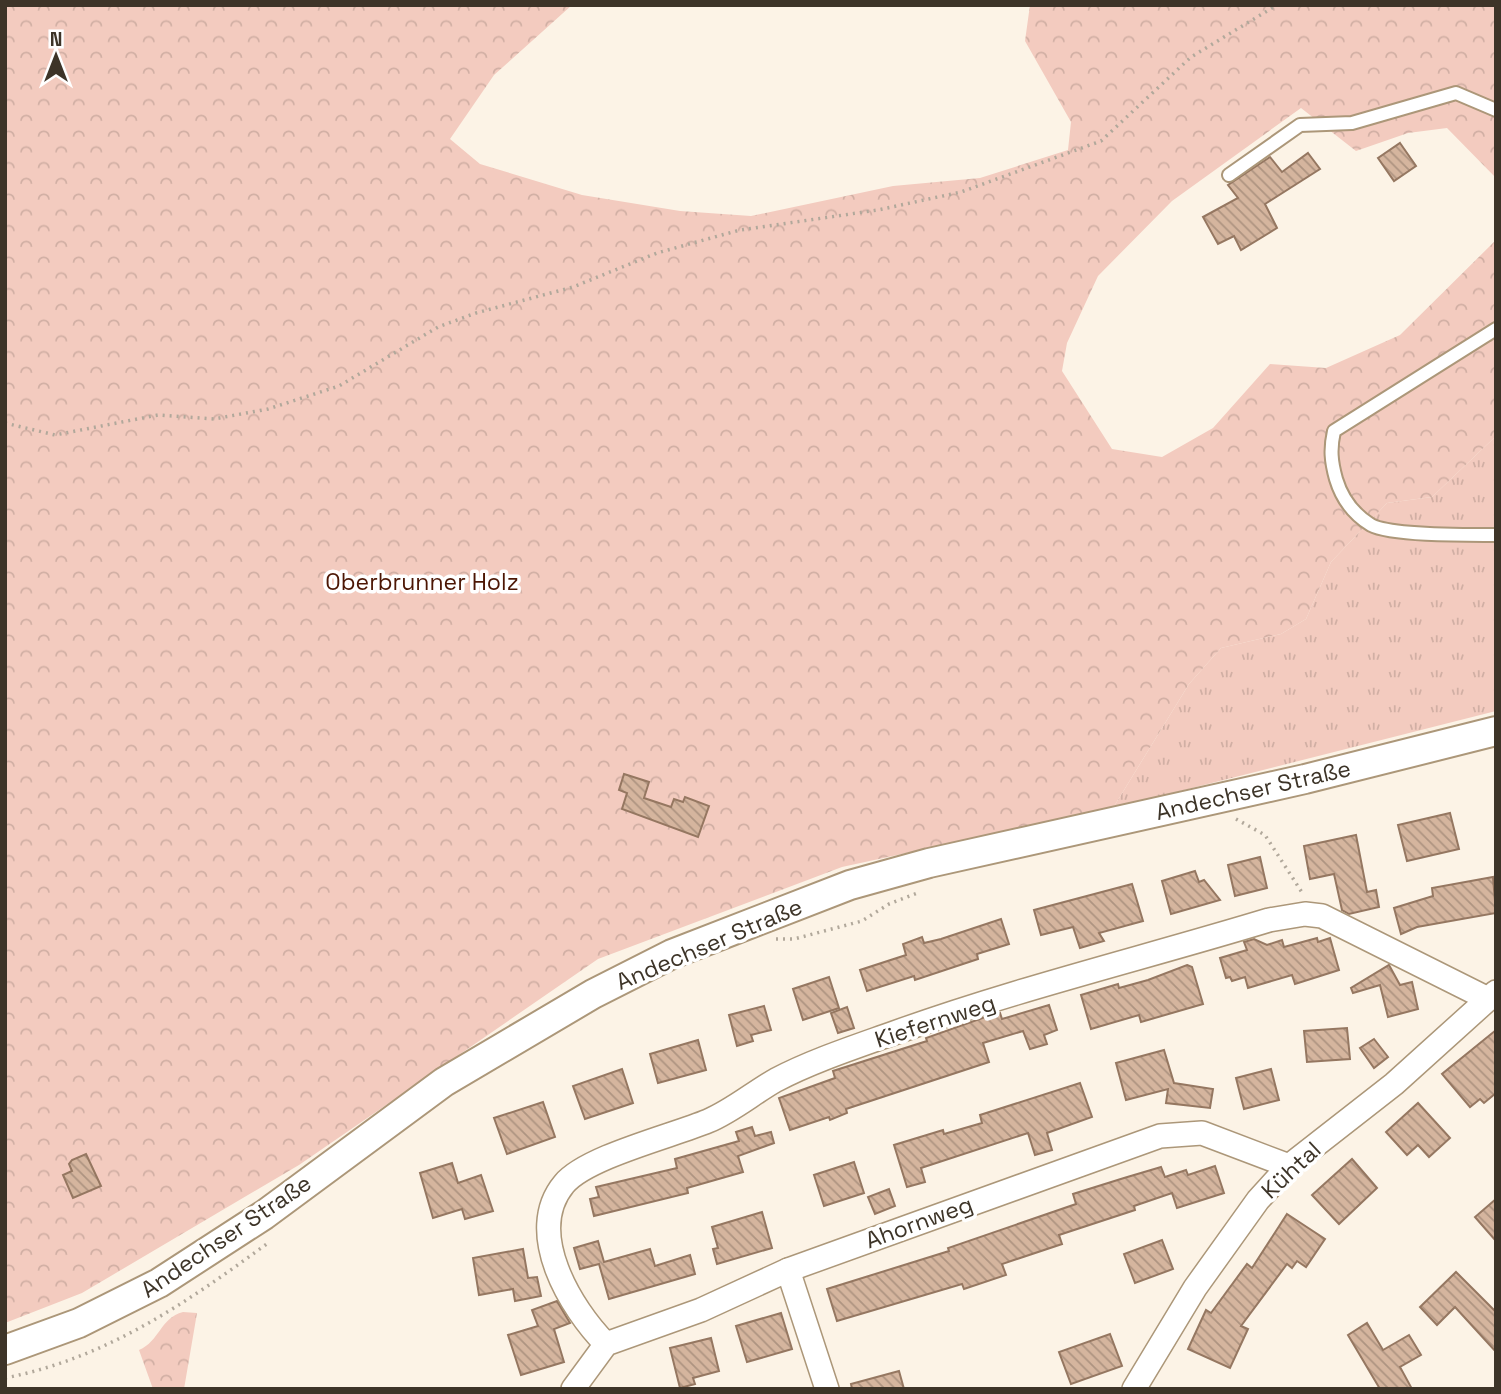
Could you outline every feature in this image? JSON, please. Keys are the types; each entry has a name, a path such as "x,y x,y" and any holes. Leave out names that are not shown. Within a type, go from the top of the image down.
{"street":[{"name":"Andechser Straße","path":"5,1350 79,1322 159,1283 264,1215 398,1115 478,1060 593,994 672,954 850,885 929,863 1305,779 1496,731"},
{"name":"Kiefernweg","path":"606,1345 566,1290 555,1265 550,1243 551,1218 558,1192 580,1170 609,1156 712,1119 778,1079 895,1033 1269,920 1305,914 1322,916 1492,995"},
{"name":"Kühtal","path":"1134,1389 1232,1233 1289,1166 1394,1084 1492,995"},
{"name":"Ahornweg","path":"606,1345 701,1310 788,1270 1170,1133 1211,1135 1289,1166"},
{"path":"788,1270 827,1389"},
{"path":"573,1389 606,1345"}],"lane":[{"path":"1229,174 1300,125 1352,123 1456,93 1496,110"},
{"path":"1496,329 1334,431 1330,452 1340,494 1352,511 1373,526 1427,533 1496,535"}],"path":[{"path":"5,423 55,435 158,415 214,419 268,410 339,386 438,327 476,313 573,287 657,253 740,230 878,211 961,192 1101,141 1191,57 1277,5"},
{"path":"1229,817 1250,824 1265,835 1302,889 1305,914"},
{"path":"768,938 794,939 862,921 889,904 925,890"},
{"path":"5,1378 78,1359 137,1332 184,1304 278,1234"}],"green space":[{"name":"Oberbrunner Holz","path":"5,5 572,5 494,75 450,139 480,164 582,195 680,211 751,216 893,186 980,178 1068,150 1071,122 1025,41 1030,5 1496,5 1496,178 1447,128 1408,133 1356,151 1301,108 1172,201 1098,276 1067,343 1062,371 1112,449 1162,457 1213,428 1270,364 1326,368 1400,335 1496,240 1496,436 1432,497 1387,503 1331,562 1306,619 1281,634 1221,648 1189,684 1113,808 842,867 598,959 299,1165 82,1293 5,1323"},
{"path":"1496,436 1496,711 1113,808 1189,684 1221,648 1281,634 1306,619 1331,562 1387,503 1432,497"},
{"path":"183,1312 197,1313 184,1389 153,1389 139,1350 152,1341 169,1319"}],"building":[{"path":"1400,143 1416,166 1394,181 1378,158"},
{"path":"1308,153 1320,169 1265,204 1277,228 1241,250 1234,236 1218,244 1203,217 1238,198 1228,185 1270,157 1282,172"},
{"path":"624,774 649,782 644,798 671,807 674,799 683,802 685,797 709,806 698,837 622,809 627,793 619,790"},
{"path":"1450,813 1459,849 1407,861 1398,825"},
{"path":"1356,835 1367,892 1376,890 1379,907 1349,914 1342,910 1334,874 1310,879 1304,846"},
{"path":"1260,857 1267,888 1235,896 1228,865"},
{"path":"1195,871 1199,882 1204,880 1220,900 1171,914 1162,881"},
{"path":"1493,877 1496,913 1417,927 1401,934 1394,908 1433,896 1432,888"},
{"path":"1132,884 1143,921 1099,933 1104,941 1080,948 1073,927 1041,935 1034,910"},
{"path":"1001,919 1009,944 977,954 978,959 915,980 914,976 867,991 860,970 906,955 903,944 922,937 924,943 941,939"},
{"path":"1317,938 1318,942 1330,938 1339,970 1295,984 1292,975 1248,988 1245,977 1232,981 1230,977 1226,978 1220,958 1247,950 1244,942 1254,939 1267,945 1282,940 1284,947"},
{"path":"1187,965 1192,967 1203,1004 1141,1022 1139,1015 1091,1029 1081,995 1118,984 1119,988 1148,980"},
{"path":"1389,965 1400,985 1412,982 1418,1009 1388,1017 1380,985 1353,993 1351,988"},
{"path":"829,977 839,1008 803,1020 793,989"},
{"path":"1049,1005 1057,1030 1044,1035 1047,1044 1030,1049 1023,1031 983,1043 989,1062 846,1109 847,1113 830,1120 829,1117 790,1130 779,1098 835,1078 833,1071 927,1041 926,1038 991,1015 1000,1013 1002,1019"},
{"path":"764,1006 771,1030 751,1035 753,1041 737,1046 729,1015"},
{"path":"847,1007 854,1028 838,1033 831,1013"},
{"path":"1347,1028 1350,1059 1307,1062 1304,1031"},
{"path":"1496,1030 1496,1093 1484,1103 1480,1099 1470,1107 1442,1074"},
{"path":"1374,1039 1388,1057 1374,1068 1360,1048"},
{"path":"698,1040 706,1070 658,1083 650,1054"},
{"path":"1164,1050 1174,1083 1213,1089 1210,1108 1166,1103 1168,1089 1126,1100 1116,1063"},
{"path":"622,1069 633,1103 585,1119 573,1086"},
{"path":"1271,1069 1279,1100 1244,1109 1236,1078"},
{"path":"1080,1083 1092,1117 1047,1133 1052,1150 1035,1155 1028,1133 921,1168 925,1182 907,1187 894,1145 943,1130 944,1134 982,1123 980,1115"},
{"path":"543,1102 555,1137 507,1154 494,1118"},
{"path":"1418,1103 1450,1138 1429,1157 1418,1145 1407,1155 1386,1132"},
{"path":"752,1127 755,1136 771,1132 774,1143 738,1156 743,1172 687,1188 688,1193 594,1216 590,1199 599,1197 596,1187 677,1168 675,1159 739,1141 736,1132"},
{"path":"86,1154 101,1186 73,1198 63,1175 72,1171 69,1164 72,1160"},
{"path":"1352,1159 1377,1188 1339,1224 1312,1195"},
{"path":"854,1162 864,1193 824,1206 814,1175"},
{"path":"452,1163 458,1183 481,1175 493,1211 465,1219 462,1209 433,1218 420,1173"},
{"path":"1215,1166 1224,1193 1177,1208 1172,1193 1134,1206 1135,1210 1059,1235 1062,1244 1002,1264 1006,1275 964,1289 962,1284 837,1321 827,1289 949,1251 948,1248 1076,1204 1073,1194 1161,1167 1165,1177 1186,1170 1188,1175"},
{"path":"889,1189 895,1206 875,1214 868,1197"},
{"path":"1496,1199 1496,1241 1475,1217"},
{"path":"762,1212 772,1248 717,1264 713,1249 718,1248 712,1227"},
{"path":"1287,1214 1325,1239 1306,1267 1297,1261 1292,1268 1287,1264 1241,1326 1248,1329 1230,1368 1188,1349 1206,1310 1211,1313 1247,1264 1252,1268"},
{"path":"1162,1240 1173,1269 1135,1283 1124,1254"},
{"path":"598,1241 604,1262 650,1249 655,1266 690,1255 695,1274 609,1299 599,1264 580,1269 574,1248"},
{"path":"523,1249 528,1278 537,1277 541,1296 515,1301 513,1289 479,1295 473,1258"},
{"path":"1456,1272 1496,1312 1496,1352 1455,1307 1437,1325 1420,1307"},
{"path":"557,1301 570,1323 554,1329 564,1362 521,1375 508,1335 538,1326 532,1310"},
{"path":"781,1313 792,1349 747,1362 736,1326"},
{"path":"1367,1323 1383,1350 1409,1335 1421,1355 1400,1367 1412,1389 1380,1389 1348,1335"},
{"path":"1110,1334 1122,1366 1071,1384 1059,1352"},
{"path":"711,1338 719,1371 693,1378 695,1384 680,1388 670,1348"},
{"path":"899,1371 904,1389 852,1389 851,1384"}]}
